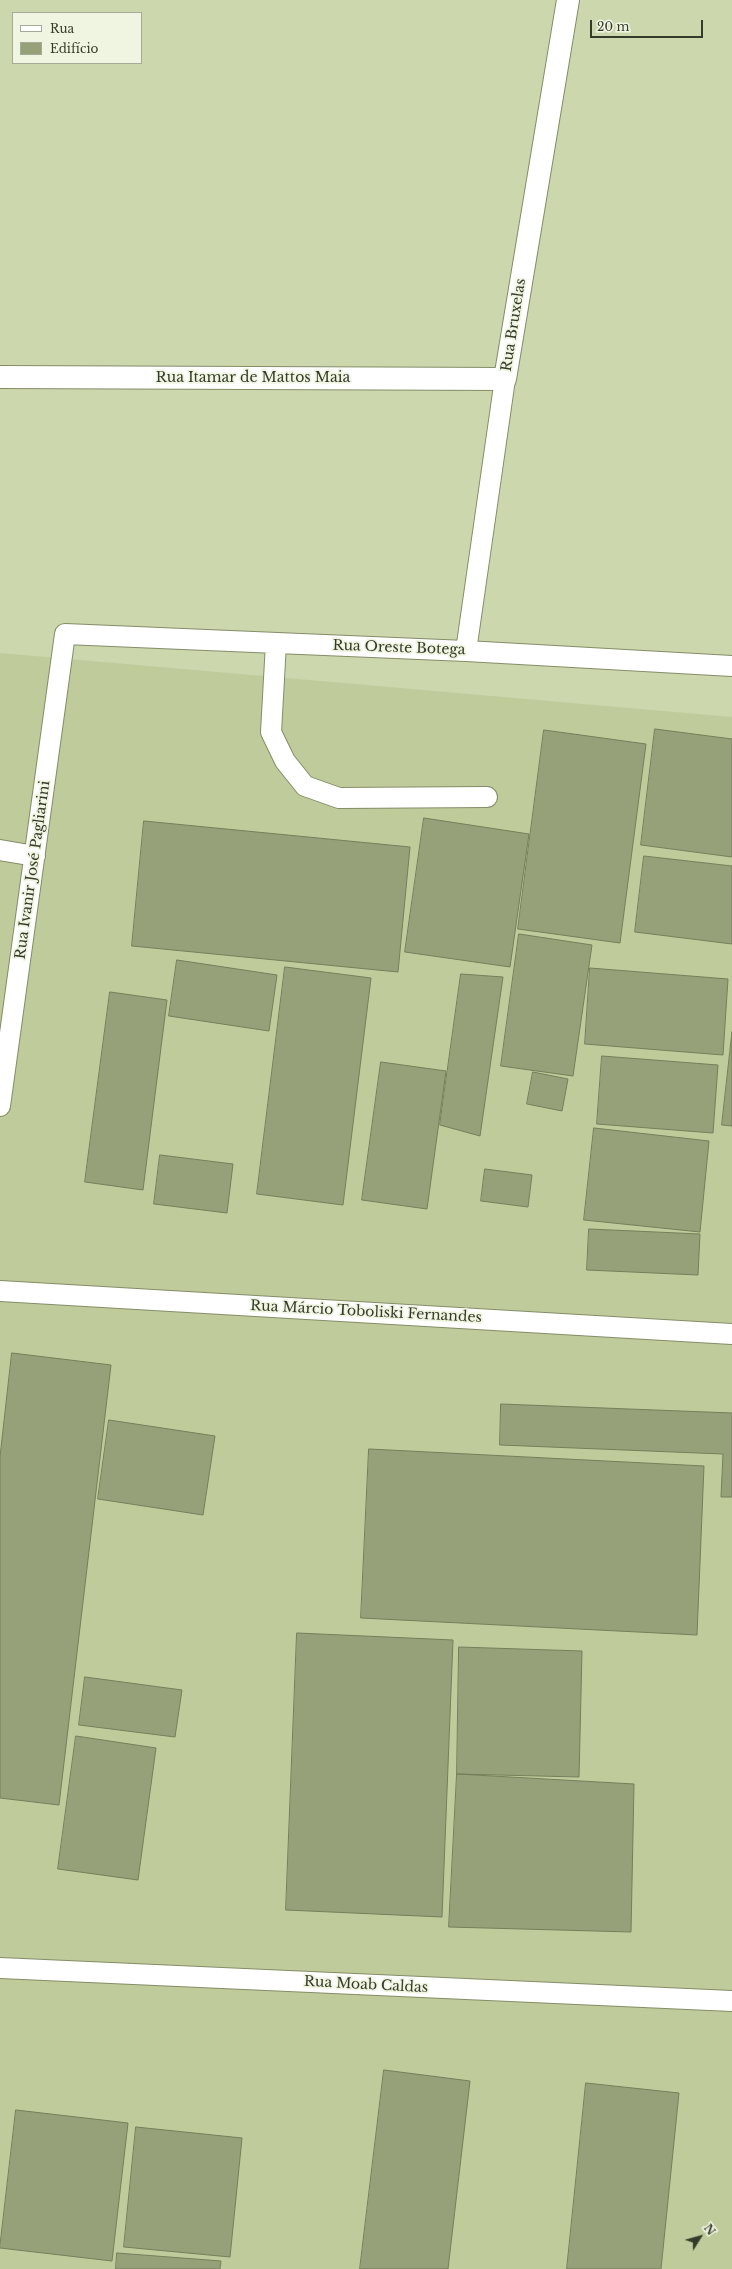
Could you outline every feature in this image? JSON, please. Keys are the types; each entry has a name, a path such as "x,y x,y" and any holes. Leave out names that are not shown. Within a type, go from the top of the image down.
{"street":[{"name":"Rua Bruxelas","path":"505,379 568,0"},
{"name":"Rua Itamar de Mattos Maia","path":"0,377 505,379"}],"lane":[{"name":"Rua Bruxelas","path":"466,651 505,379"},
{"name":"Rua Oreste Botega","path":"65,634 466,651 732,666"},
{"name":"Rua Ivanir José Pagliarini","path":"0,1106 65,634"},
{"path":"276,643 271,732 284,761 305,786 338,798 487,797"},
{"path":"0,850 35,856"},
{"name":"Rua Márcio Toboliski Fernandes","path":"0,1291 732,1334"},
{"name":"Rua Moab Caldas","path":"0,1968 732,2001"}],"shaded area":[{"path":"0,653 732,717 732,2269 0,2269"}],"building":[{"path":"655,729 732,739 732,857 641,845"},
{"path":"544,730 646,744 620,943 518,929"},
{"path":"424,818 529,834 510,967 405,952"},
{"path":"144,821 410,847 398,972 132,946"},
{"path":"644,856 732,866 732,944 635,932"},
{"path":"519,934 592,945 573,1076 501,1066"},
{"path":"177,960 277,975 269,1031 169,1016"},
{"path":"285,967 371,978 343,1205 257,1194"},
{"path":"590,968 728,979 723,1055 585,1044"},
{"path":"461,974 503,977 480,1136 440,1125"},
{"path":"110,992 167,1000 143,1190 85,1182"},
{"path":"732,1032 732,1126 722,1125"},
{"path":"602,1056 718,1065 713,1133 597,1124"},
{"path":"381,1062 446,1071 427,1209 362,1200"},
{"path":"533,1072 568,1079 562,1111 527,1104"},
{"path":"594,1128 709,1141 700,1232 584,1220"},
{"path":"160,1155 233,1164 227,1213 154,1204"},
{"path":"485,1169 532,1175 528,1207 481,1201"},
{"path":"589,1229 700,1234 698,1275 587,1270"},
{"path":"12,1353 111,1365 59,1805 0,1798 0,1457"},
{"path":"501,1404 732,1413 732,1497 721,1497 723,1454 500,1445"},
{"path":"109,1420 215,1436 203,1515 98,1499"},
{"path":"369,1449 704,1466 697,1635 361,1618"},
{"path":"297,1633 453,1640 442,1917 286,1910"},
{"path":"459,1647 582,1651 579,1777 457,1774"},
{"path":"85,1677 182,1690 175,1737 79,1725"},
{"path":"76,1736 156,1748 138,1880 58,1869"},
{"path":"457,1774 634,1784 631,1932 449,1927"},
{"path":"384,2070 470,2081 448,2269 360,2269"},
{"path":"586,2083 679,2093 661,2269 567,2269"},
{"path":"16,2110 128,2123 112,2261 0,2248"},
{"path":"136,2127 242,2138 230,2257 124,2247"},
{"path":"117,2253 221,2261 220,2269 116,2269"}]}
